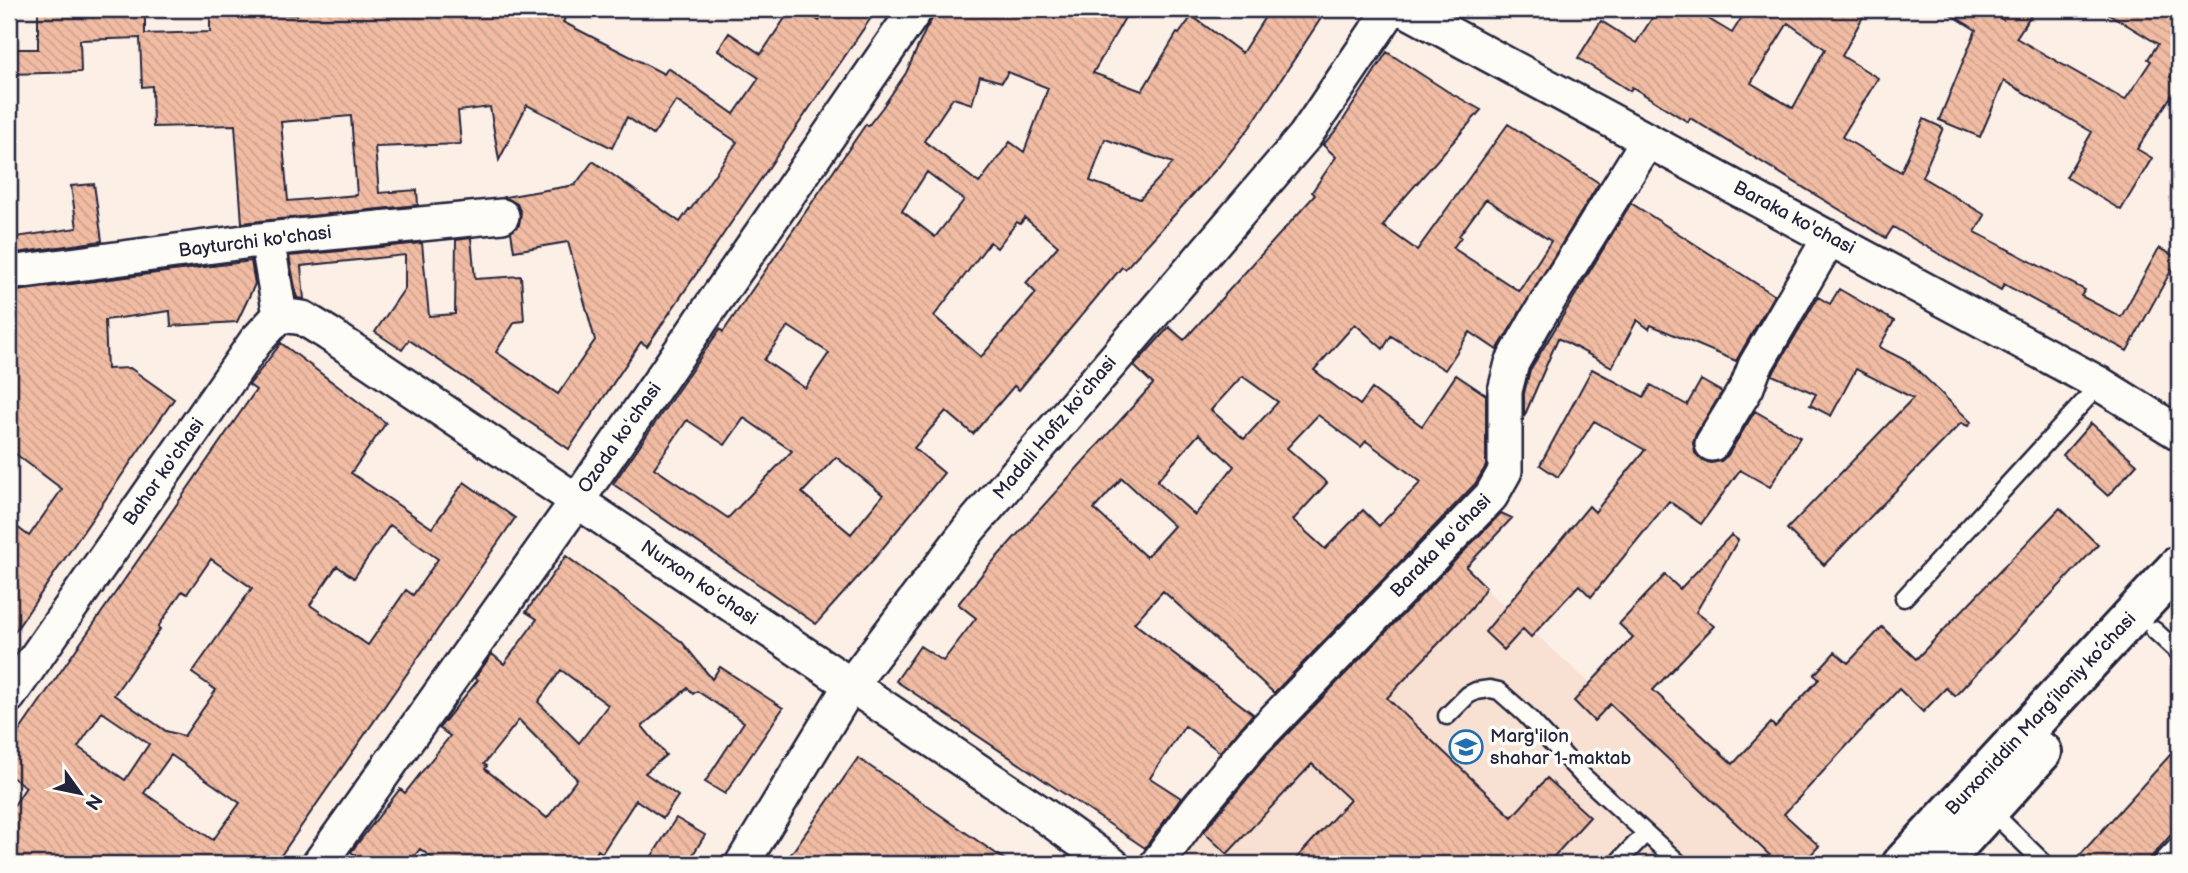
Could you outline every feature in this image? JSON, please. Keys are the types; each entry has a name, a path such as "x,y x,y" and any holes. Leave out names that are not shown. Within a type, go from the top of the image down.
{"main road":[{"name":"Burxoniddin Marg’iloniy ko’chasi","path":"1902,864 2179,565"},
{"name":"Burxoniddin Marg’iloniy ko’chasi","path":"1940,864 1990,810 2166,641 2179,602"}],"street":[{"name":"Ozoda koʻchasi","path":"319,864 577,501 916,9"},
{"name":"Madali Hofiz koʻchasi","path":"742,864 850,686 969,529 1305,136 1391,9"},
{"name":"Baraka ko'chasi","path":"1404,9 2100,384 2179,433"},
{"name":"Baraka koʻchasi","path":"1157,864 1198,808 1252,743 1491,496 1505,471 1505,391 1512,363 1648,140"},
{"name":"Bayturchi ko'chasi","path":"9,273 267,239 502,216"},
{"path":"1712,444 1747,387 1755,366 1830,237"},
{"path":"267,239 280,315"},
{"name":"Nurxon koʻchasi","path":"280,315 303,318 329,334 1041,813 1112,864"},
{"name":"Bahor ko'chasi","path":"9,696 255,342 280,315"}],"lane":[{"path":"1904,598 2100,384"},
{"path":"1447,716 1468,695 1476,691 1499,691 1525,714 1583,776 1680,864"},
{"path":"1990,810 2045,864"},
{"path":"1616,864 1646,833"},
{"path":"2160,864 2179,844"}],"shaded area":[{"name":"Marg'ilon shahar 1-maktab","path":"1452,559 1791,864 1192,864 1175,847"}],"building":[{"path":"38,9 80,9 80,14 145,12 145,34 210,32 210,12 297,15 297,9 570,9 563,22 664,74 668,68 734,114 759,78 718,50 729,33 761,54 791,9 801,9 819,21 828,9 877,9 647,346 641,342 569,449 409,340 402,350 375,332 405,288 405,255 301,266 304,299 297,298 289,256 422,243 429,316 455,314 456,240 471,238 475,279 521,276 524,321 515,322 496,352 558,394 595,340 568,242 514,251 511,232 519,225 521,213 517,204 505,197 575,185 593,161 680,222 737,142 676,101 653,135 627,117 612,148 527,105 499,160 490,107 458,111 461,144 375,147 379,193 417,190 418,205 242,223 235,125 153,127 152,86 142,87 140,38 80,40 81,72 9,74 9,49 38,49","holes":["351,116 357,195 288,201 281,122"]},
{"path":"935,9 1130,9 1093,73 1142,91 1177,33 1179,34 1192,16 1242,53 1270,9 1327,9 1250,127 1219,166 1125,269 1122,267 1019,390 1014,386 973,434 946,411 914,448 944,473 816,624 613,484 720,329 723,332 866,124 868,126 882,108 906,73","holes":["1008,72 1048,88 1024,152 1010,142 979,183 924,141 953,98 972,104 980,76 1002,82","1105,139 1173,163 1140,199 1090,181","927,172 964,200 935,237 902,211","1025,218 1058,246 1026,283 1036,293 981,357 934,316 990,242 997,248 1017,222 1020,224","788,326 829,353 805,388 764,360","744,418 792,451 728,518 654,468 687,420 725,445","836,457 883,495 851,534 802,493"]},
{"path":"1658,9 1692,9 1732,33 1747,9 1867,9 1842,56 1878,78 1842,137 1901,172 1924,119 1943,128 1922,177 1985,215 1975,232 2085,290 2081,296 2121,317 2159,248 2178,258 2127,351 2004,284 2001,290 1893,227 1886,238 1690,118 1688,122 1632,87 1630,91 1578,58 1601,21 1636,43","holes":["1788,23 1825,49 1793,108 1751,83"]},
{"path":"1942,9 1985,9 2003,20 2010,9 2035,9 2016,38 2125,100 2151,61 2148,59 2158,44 2101,9 2179,9 2179,61 2170,77 2179,84 2137,149 2152,158 2121,210 2066,177 2092,132 2004,81 1980,137 1939,120 1976,30"},
{"path":"1387,52 1481,110 1397,206 1383,226 1417,250 1508,124 1599,183 1497,350 1470,332 1445,370 1391,336 1383,349 1355,324 1314,370 1360,405 1372,389 1422,426 1456,375 1486,395 1486,466 1475,484 1274,693 1163,591 1134,623 1253,714 1220,752 1185,726 1150,778 1181,798 1145,848 896,681 920,646 943,661 976,618 958,604 1153,384 1134,366 1169,327 1184,340 1315,195 1312,192 1336,157 1323,145 1338,128","holes":["1486,199 1551,241 1519,291 1453,248 1461,237 1459,236","1242,376 1278,402 1244,439 1211,410","1318,415 1361,447 1366,441 1421,482 1379,526 1363,510 1325,549 1293,520 1327,483 1287,448","1199,434 1234,466 1195,515 1157,481","1122,478 1174,526 1146,557 1094,509"]},
{"path":"94,184 102,241 9,254 9,238 77,228 71,186"},
{"path":"1631,203 1774,295 1736,361 1651,325 1649,329 1637,320 1612,367 1558,338 1524,417 1524,393 1530,370"},
{"path":"251,261 255,284 237,322 171,326 170,311 105,320 107,369 130,368 174,399 9,640 9,521 29,536 62,489 9,449 9,292"},
{"path":"1839,289 1894,321 1879,347 1909,362 1971,422 1968,426 1961,423 1824,565 1787,529 1913,398 1856,369 1831,416 1810,405 1816,394 1772,375 1818,297 1830,304"},
{"path":"281,343 386,423 351,473 432,528 464,482 515,518 275,864 9,864 9,813 26,787 9,775 9,746 256,390 249,385","holes":["390,525 438,559 413,595 406,590 368,645 310,605 337,566 354,578","211,559 252,588 192,673 216,690 184,736 166,731 114,695 160,629 158,627 182,591 187,594","102,712 149,744 125,780 78,747","171,755 240,803 213,840 144,793"]},
{"path":"1592,369 1644,397 1651,385 1687,405 1701,380 1722,392 1693,443 1695,453 1703,461 1721,461 1728,455 1755,411 1800,437 1770,487 1740,470 1701,524 1669,501 1591,597 1579,585 1531,637 1523,629 1504,650 1485,632 1589,506 1595,512 1645,450 1594,421 1558,477 1540,465"},
{"path":"2091,423 2137,464 2108,496 2063,455"},
{"path":"2060,508 2098,545 1955,696 1946,688 1923,712 1899,689 1784,814 1819,846 1802,864 1779,864 1610,704 1594,721 1574,701 1633,637 1619,624 1665,575 1680,589 1731,535 1738,540 1696,612 1714,626 1653,690 1733,764 1771,723 1775,727 1819,679 1814,675 1835,652 1848,663 1882,627 1916,659"},
{"path":"1501,513 1512,518 1466,567 1486,587 1472,608 1387,698 1512,817 1547,778 1590,817 1547,864 1291,864 1350,800 1312,764 1227,854 1204,832 1213,820 1266,756"},
{"path":"566,556 682,642 712,679 720,667 783,708 725,794 705,782 744,722 697,691 693,694 688,688 642,726 666,755 645,773 678,796 663,818 636,800 602,853 598,850 591,864 440,864 420,849 408,864 368,864 351,852 400,789 405,793 450,736 439,728 478,680 475,678 492,654 504,664 537,619 526,612","holes":["561,670 608,705 579,743 538,702","519,720 577,779 547,818 485,769 487,766 484,764"]},
{"path":"2179,745 2179,826 2145,864 2072,864"},
{"path":"858,758 936,812 1011,864 784,864"},
{"path":"676,818 705,835 687,864 647,864"}],"place":[{"name":"Marg'ilon shahar 1-maktab","path":"1466,747"}]}
